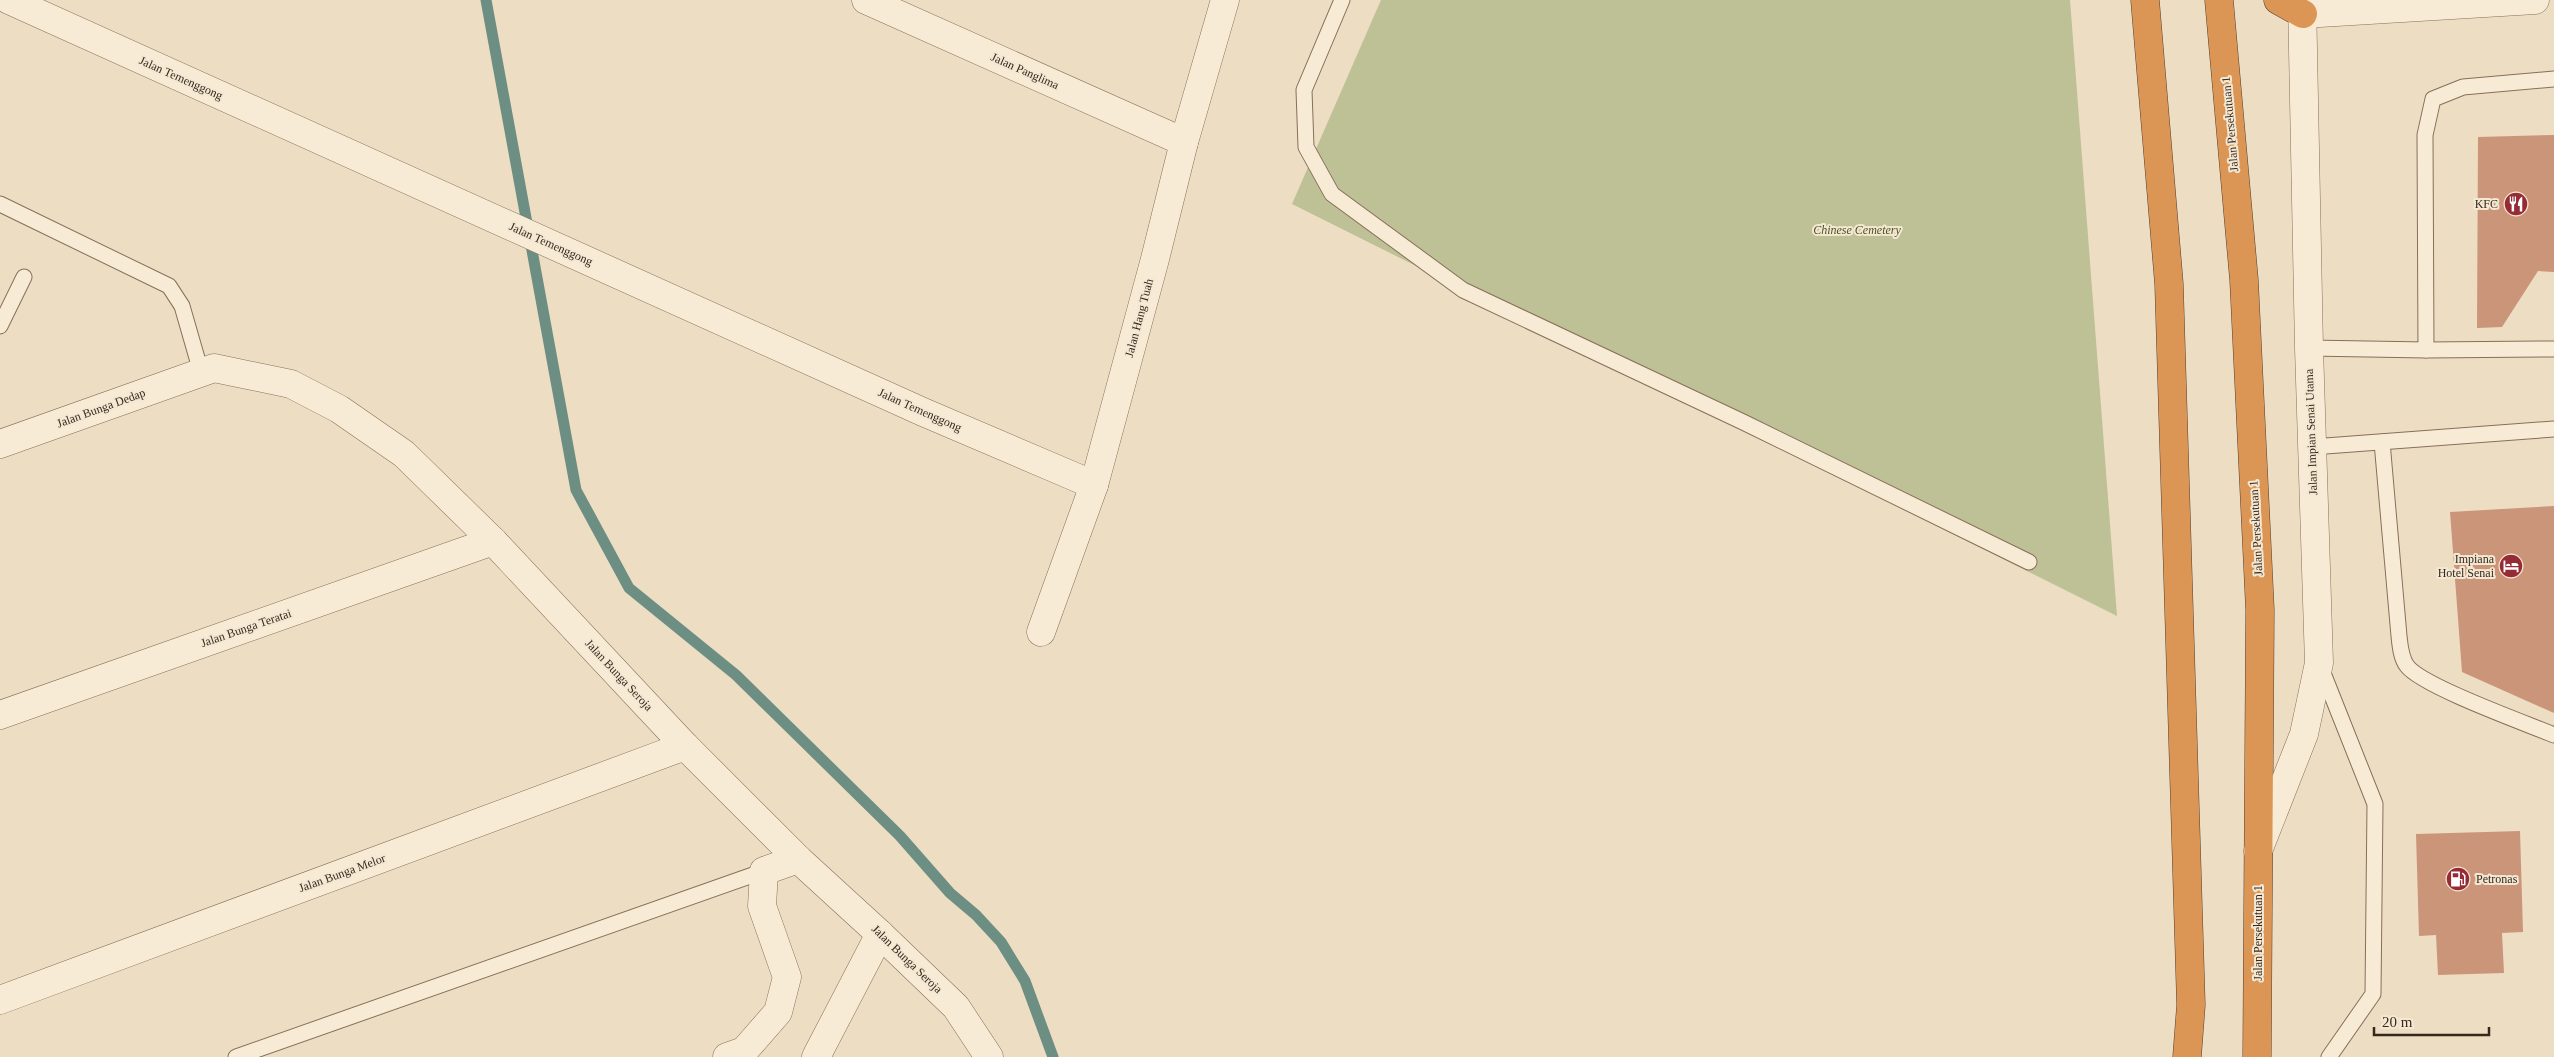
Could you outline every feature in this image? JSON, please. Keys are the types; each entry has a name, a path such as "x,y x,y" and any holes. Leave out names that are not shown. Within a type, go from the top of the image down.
{"highway":[{"path":"2145,0 2168,284 2191,1005 2187,1057"},
{"name":"Jalan Persekutuan 1","path":"2219,0 2244,280 2260,610 2257,1057"},
{"path":"2278,0 2302,7"}],"street":[{"name":"Jalan Temenggong","path":"9,0 922,412 1094,485"},
{"name":"Jalan Panglima","path":"866,0 1184,142"},
{"name":"Jalan Hang Tuah","path":"1041,632 1094,485 1155,259 1184,142 1225,0"},
{"path":"2302,7 2534,0"},
{"name":"Jalan Impian Senai Utama","path":"2257,854 2304,734 2319,663 2309,348 2302,7"},
{"name":"Jalan Bunga Seroja","path":"201,372 214,368 290,384 339,409 404,454 492,541 685,746 798,859 956,1007 989,1057"},
{"name":"Jalan Bunga Dedap","path":"0,444 201,372"},
{"name":"Jalan Bunga Teratai","path":"0,715 492,541"},
{"name":"Jalan Bunga Melor","path":"0,1000 685,746"},
{"path":"727,1057 744,1051 778,1012 787,977 762,906 764,871 798,859"},
{"path":"816,1057 880,934"},
{"path":"2174,1057 2191,1005"}],"lane":[{"path":"1342,0 1304,90 1306,146 1332,194 1463,290 1743,422 2029,562"},
{"path":"2426,350 2425,135 2433,99 2463,87 2554,79"},
{"path":"0,204 169,286 182,306 201,372"},
{"path":"0,326 24,278"},
{"path":"2309,348 2426,350 2554,349"},
{"path":"2312,447 2554,429"},
{"path":"2382,442 2399,636 2406,664 2412,671 2440,687 2554,735"},
{"path":"2319,663 2375,804 2373,994 2329,1057"},
{"path":"243,1056 764,871"}],"green space":[{"name":"Chinese Cemetery","path":"1381,0 2070,0 2117,616 1292,204"}],"building":[{"name":"KFC","path":"2554,135 2554,272 2538,271 2502,327 2477,328 2478,137"},
{"path":"2554,506 2554,713 2462,672 2450,512"},
{"path":"2520,831 2523,932 2502,933 2504,973 2438,975 2436,935 2419,936 2416,834"}],"waterway":[{"path":"486,0 576,490 629,588 736,675 900,836 950,893 976,915 1001,942 1025,981 1053,1057"}],"place":[{"name":"KFC","path":"2516,204"},
{"name":"Impiana Hotel Senai","path":"2511,566"},
{"name":"Petronas","path":"2458,879"}]}
